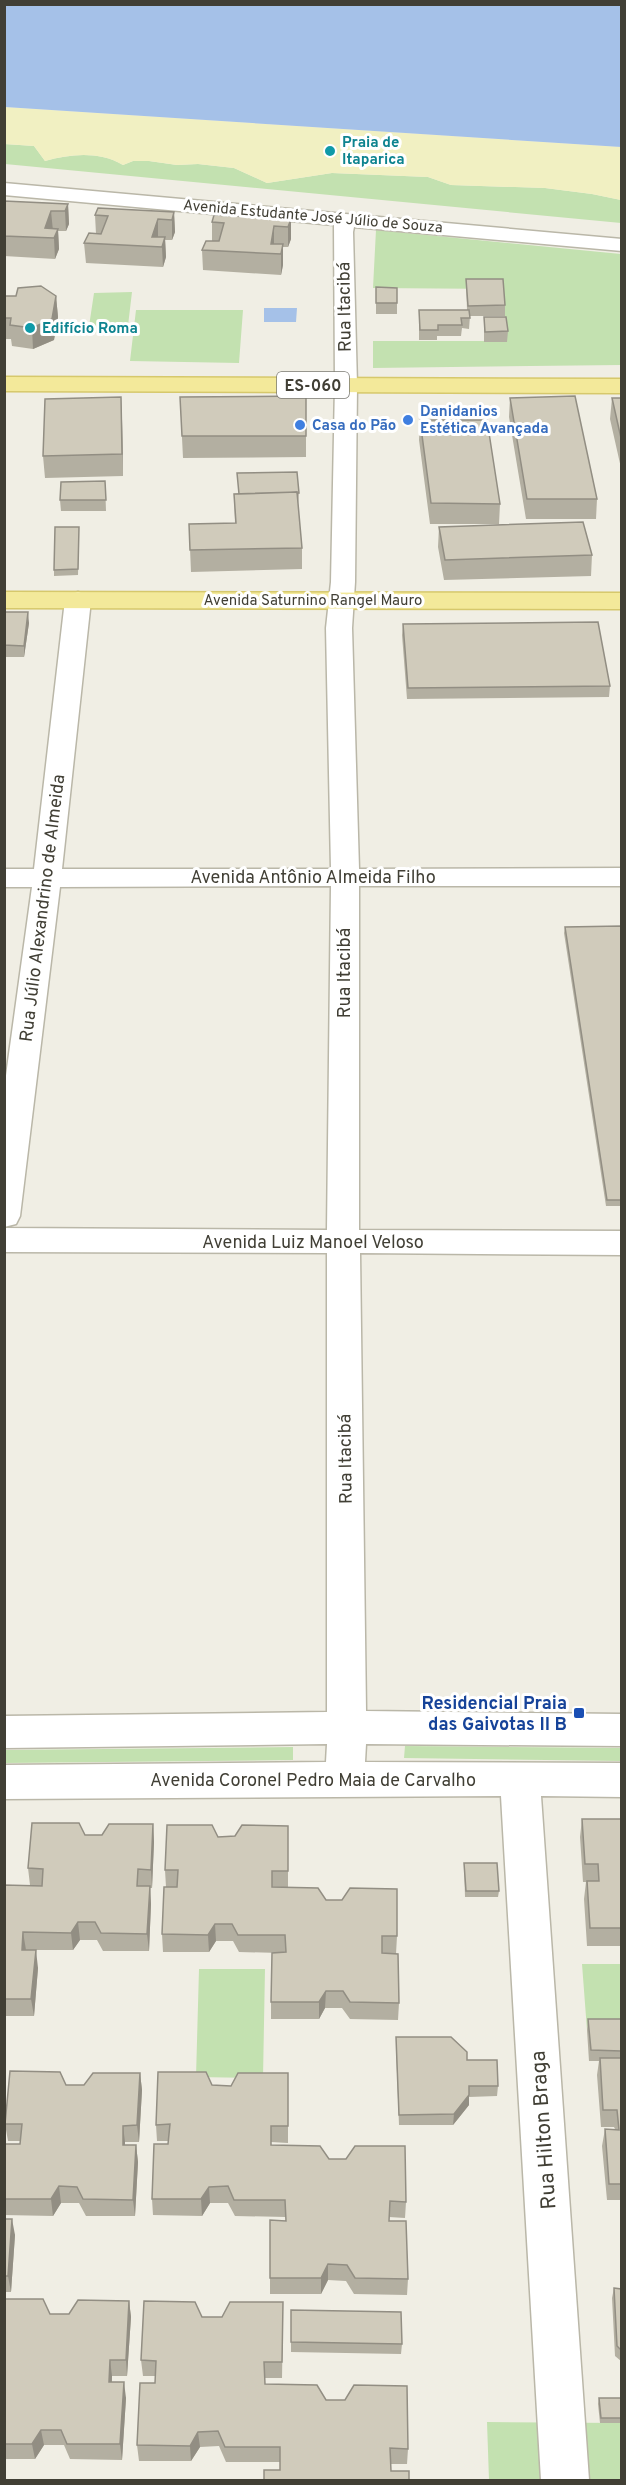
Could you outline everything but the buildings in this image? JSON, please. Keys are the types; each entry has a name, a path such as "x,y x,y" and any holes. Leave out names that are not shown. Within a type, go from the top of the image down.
{"main road":[{"name":"ES-060","path":"4,384 621,386"},
{"name":"Avenida Saturnino Rangel Mauro","path":"4,600 621,601"}],"street":[{"name":"Avenida Estudante José Júlio de Souza","path":"4,189 621,245"},
{"name":"Rua Itacibá","path":"345,1779 347,1728 343,1242 345,876 341,599 346,385 343,232 346,219"},
{"name":"Rua Júlio Alexandrino de Almeida","path":"4,1216 47,878 78,600"},
{"name":"Avenida Antônio Almeida Filho","path":"4,878 621,877"},
{"name":"Avenida Luiz Manoel Veloso","path":"4,1240 621,1243"},
{"path":"4,1732 347,1728 621,1730"},
{"name":"Avenida Coronel Pedro Maia de Carvalho","path":"4,1782 345,1779 621,1780"},
{"name":"Rua Hilton Braga","path":"520,1779 565,2481"}],"shaded area":[{"path":"4,144 34,146 45,161 85,155 104,157 123,165 133,161 177,165 198,164 234,168 267,183 332,173 428,177 451,185 545,188 592,194 621,200 621,223 5,164"},
{"path":"376,230 621,254 621,365 373,368 373,341 507,341 502,289 373,288"},
{"path":"132,292 127,334 88,333 94,293"},
{"path":"136,310 243,310 239,363 130,361"},
{"path":"405,1746 621,1748 621,1761 404,1758"},
{"path":"293,1747 293,1760 5,1763 5,1750"},
{"path":"582,1964 621,1964 621,2030 587,2030"},
{"path":"199,1969 265,1969 263,2078 196,2077"},
{"path":"487,2422 621,2423 621,2480 489,2480"}],"sand":[{"name":"Praia de Itaparica","path":"4,107 621,147 621,200 545,188 451,185 428,177 332,173 267,183 234,168 198,164 177,165 133,161 123,165 104,157 84,155 45,161 34,146 5,144"}],"water":[{"path":"4,5 621,5 621,147 5,107"},
{"path":"264,308 297,308 296,322 264,322"}],"place":[{"name":"Praia de Itaparica","path":"330,151"},
{"name":"Edifício Roma","path":"30,328"},
{"name":"Danidanios Estética Avançada","path":"408,420"},
{"name":"Casa do Pão","path":"300,425"},
{"name":"Residencial Praia das Gaivotas II B","path":"579,1713"}]}
